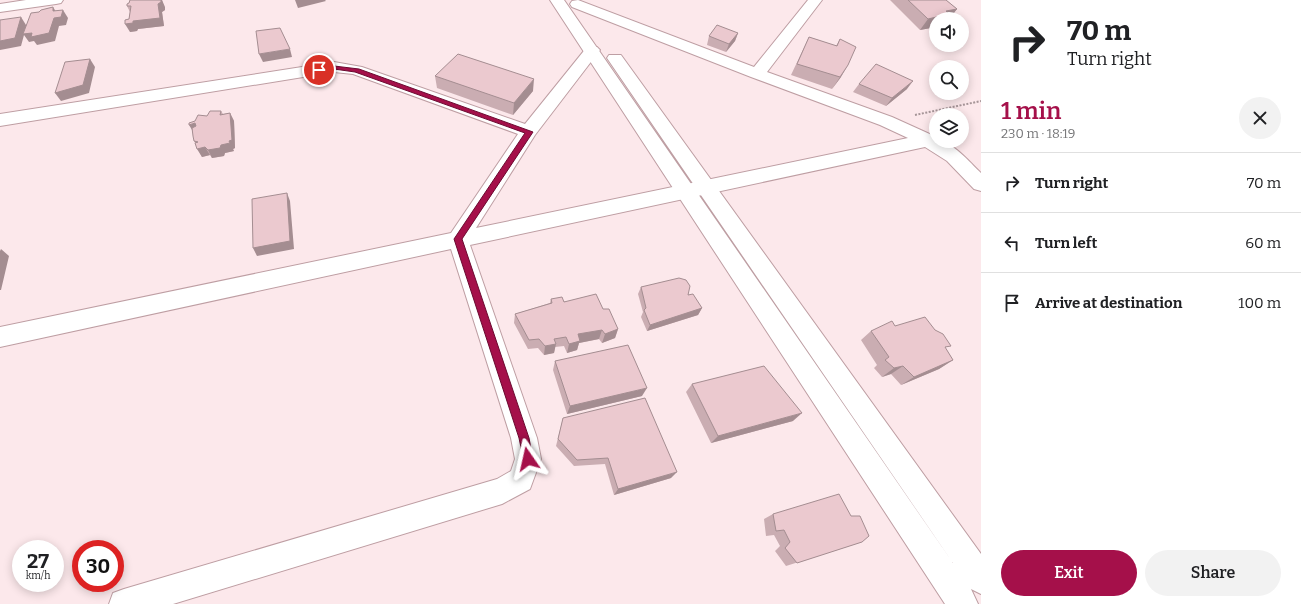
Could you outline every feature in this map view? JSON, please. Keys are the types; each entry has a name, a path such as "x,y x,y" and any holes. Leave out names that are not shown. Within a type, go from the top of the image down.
{"street":[{"path":"0,8 56,0"},
{"path":"757,74 815,0"},
{"path":"569,1 757,74 886,121 928,140 953,157 981,184"},
{"path":"569,1 592,50 695,188 981,579"},
{"path":"569,1 695,188 963,604"},
{"path":"458,239 529,132 592,50"},
{"path":"0,120 334,68 356,70 529,132"},
{"path":"0,337 695,188 928,140"},
{"path":"124,604 502,491 521,480 528,459 524,438 458,239"}],"path":[{"path":"886,121 981,101"}],"building":[{"path":"130,0 161,0 158,4 160,18 133,21 133,23 125,24 125,20 129,19 131,6 127,6 127,4"},
{"path":"908,0 946,0 957,9 946,11 947,12 929,12 928,19"},
{"path":"53,7 53,11 63,10 61,17 54,18 49,33 31,37 32,33 23,34 31,13"},
{"path":"21,17 15,38 0,41 0,20"},
{"path":"717,25 738,33 729,44 709,36"},
{"path":"280,28 290,49 259,54 256,31"},
{"path":"809,37 837,46 840,39 856,47 848,65 840,77 797,64"},
{"path":"458,54 534,79 514,103 435,76"},
{"path":"90,59 83,85 55,93 65,62"},
{"path":"876,64 913,81 892,98 859,84"},
{"path":"210,111 221,111 220,115 230,113 232,140 229,141 230,143 221,145 220,148 208,150 205,147 197,149 195,143 198,142 194,141 192,128 196,126 195,123 189,125 189,123 195,121 198,115 207,116"},
{"path":"287,193 290,241 253,248 252,199"},
{"path":"679,278 686,280 690,286 688,295 693,294 702,308 650,325 644,310 646,308 641,287"},
{"path":"596,294 603,309 609,309 618,329 605,334 602,330 578,334 580,341 569,344 566,337 554,339 556,344 545,346 539,339 529,340 515,314 552,303 551,299 562,297 564,302"},
{"path":"925,317 935,330 943,334 951,346 945,347 953,360 914,377 903,366 894,368 885,360 889,357 871,331 892,321 895,326"},
{"path":"628,345 647,388 570,406 555,361"},
{"path":"764,366 802,413 718,436 692,384"},
{"path":"645,398 677,472 618,489 608,458 577,460 558,439 563,418"},
{"path":"839,494 851,516 860,516 869,536 862,542 797,563 785,548 790,542 784,530 776,531 773,514"}],"route":[{"path":"319,70 334,68 356,70 529,132 458,239 524,438 528,459"}]}
